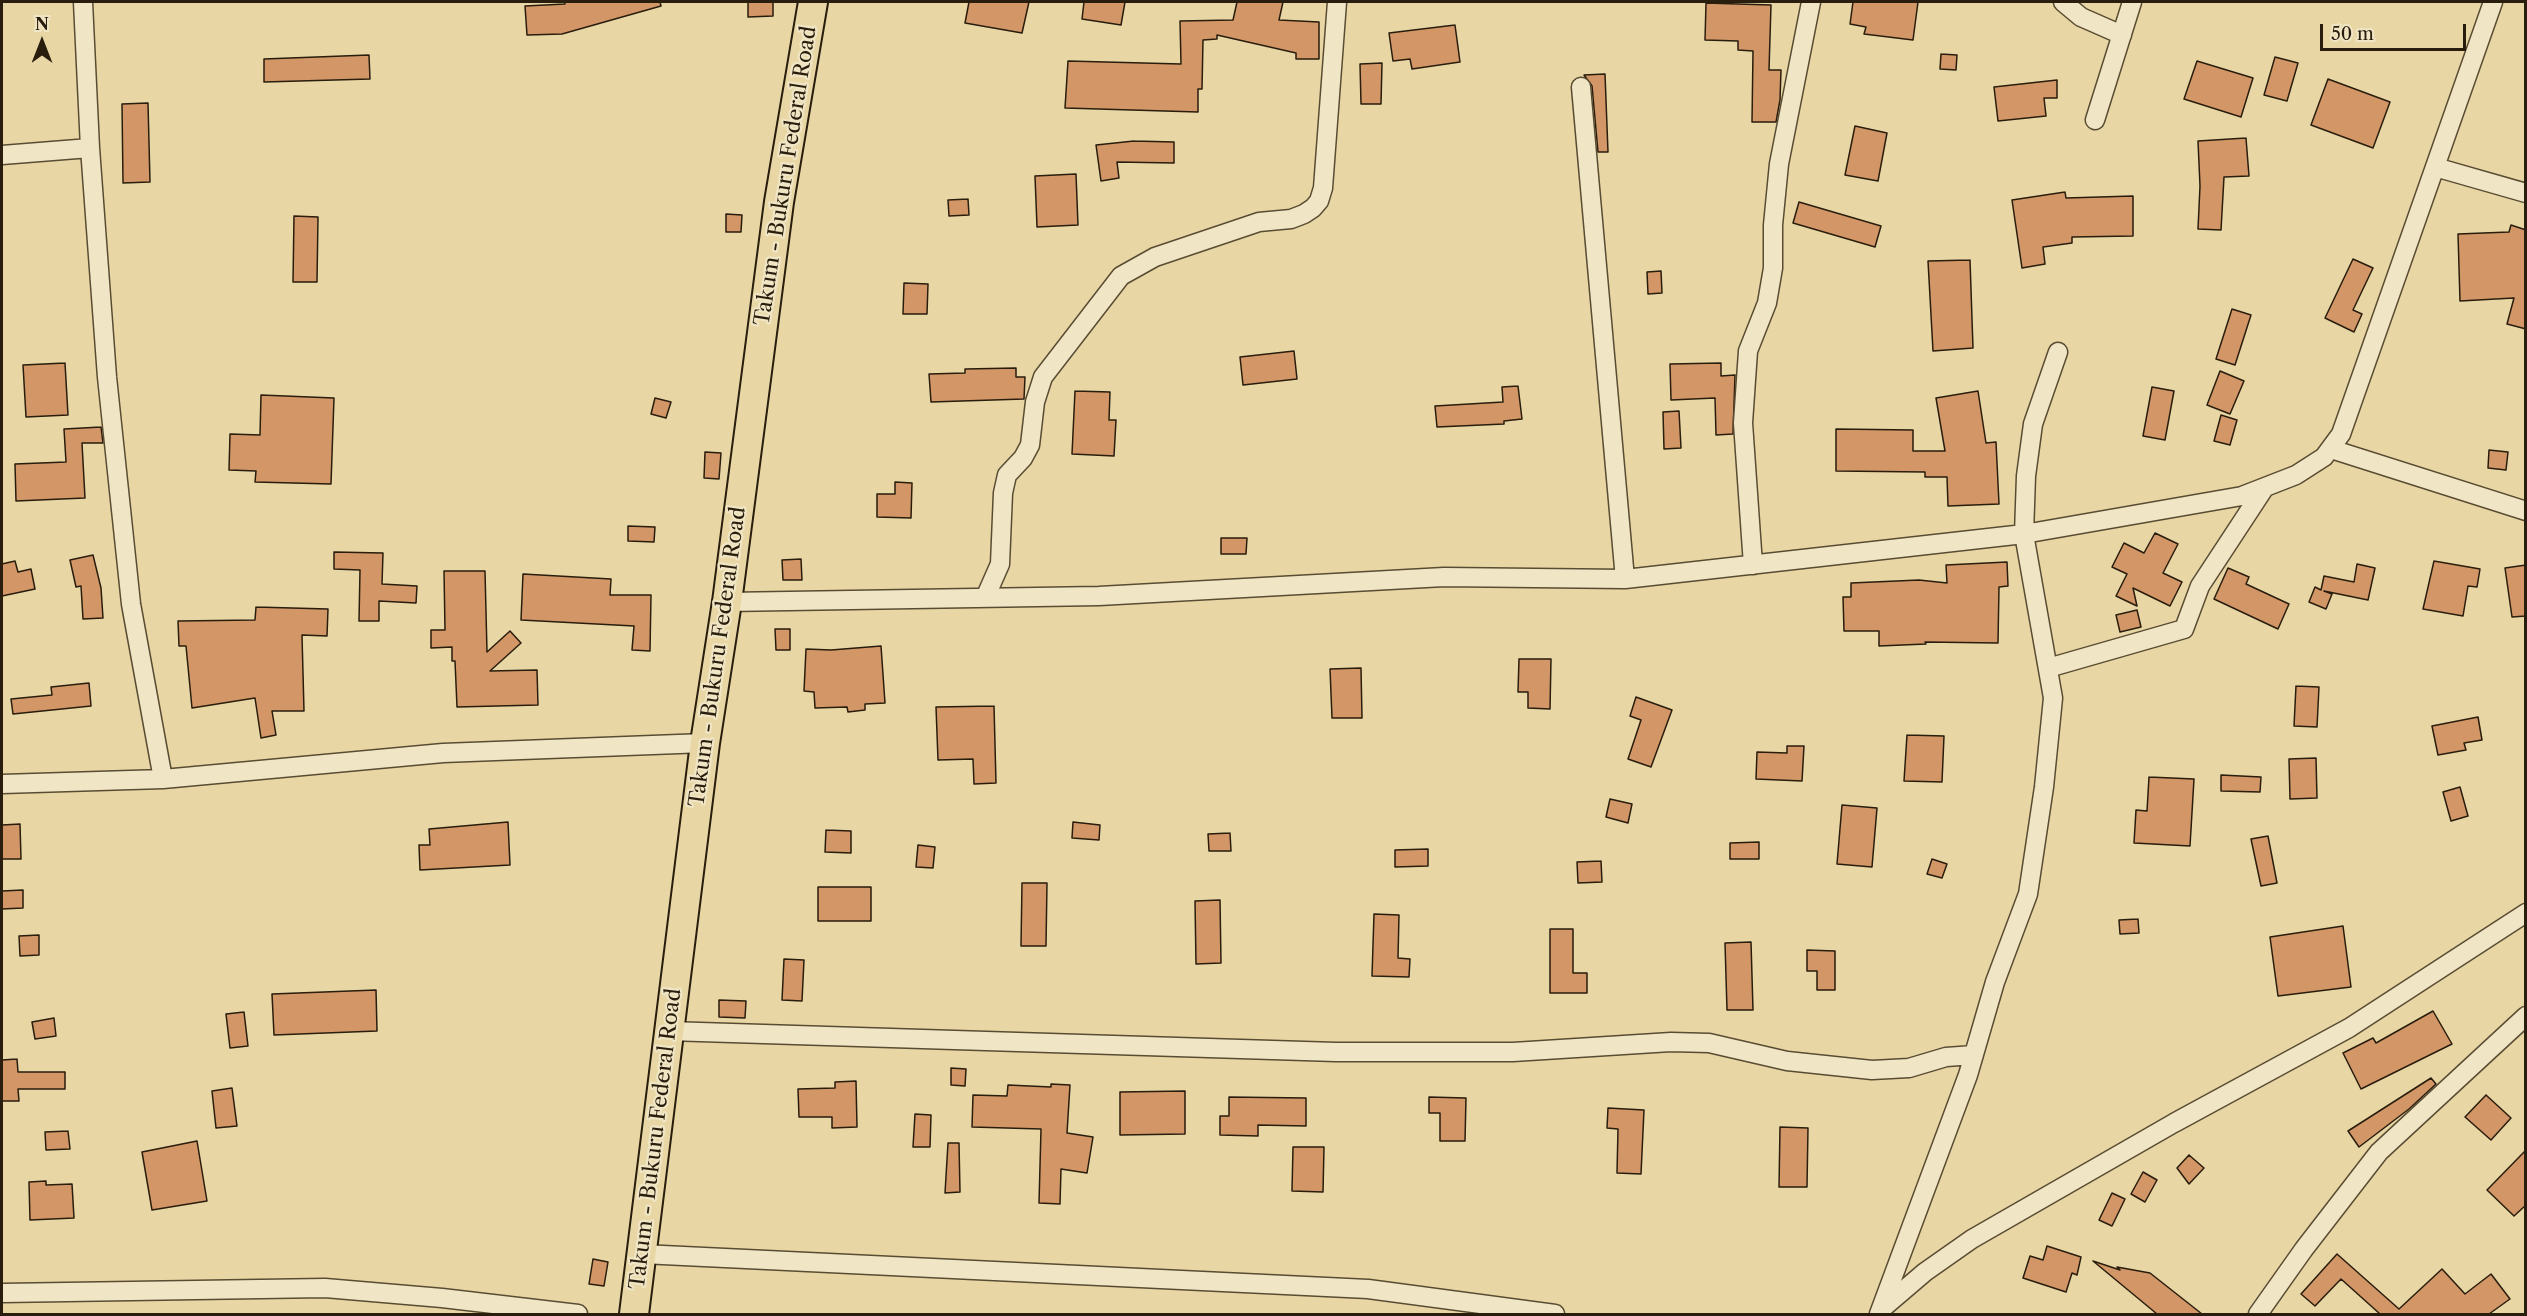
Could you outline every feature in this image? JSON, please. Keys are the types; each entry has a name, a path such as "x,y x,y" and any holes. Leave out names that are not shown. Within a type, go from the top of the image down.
{"main road":[{"name":"Takum - Bukuru Federal Road","path":"634,1314 705,743 728,602 779,202 813,2"}],"street":[{"path":"83,2 90,148 107,378 131,603 163,779"},
{"path":"985,598 1000,564 1003,493 1007,475 1023,458 1030,445 1035,402 1043,376 1085,326 1121,276 1155,257 1259,222 1291,219 1314,208 1319,201 1323,188 1337,2"},
{"path":"1753,565 1743,423 1748,351 1767,303 1773,268 1773,225 1779,164 1811,2"},
{"path":"2063,2 2081,17 2122,35"},
{"path":"2095,120 2132,2"},
{"path":"728,602 1099,596 1444,576 1625,579 2024,534 2242,496 2296,475 2324,457 2341,434 2493,2"},
{"path":"1581,87 1625,579"},
{"path":"2,154 90,148"},
{"path":"2435,167 2526,193"},
{"path":"1879,1313 1974,1055 1995,982 2028,894 2044,787 2053,698 2024,534 2026,476 2033,424 2058,352"},
{"path":"2331,448 2526,511"},
{"path":"2048,668 2184,629 2200,586 2265,487"},
{"path":"2,784 163,779 443,753 705,743"},
{"path":"1879,1313 1924,1272 1972,1239 2174,1123 2349,1028 2526,913"},
{"path":"2258,1314 2304,1248 2379,1152 2526,1016"},
{"path":"668,1030 1336,1052 1513,1052 1671,1042 1709,1043 1787,1061 1872,1070 1909,1068 1946,1057 1974,1055"},
{"path":"642,1254 1368,1289 1555,1314"},
{"path":"2,1293 325,1288 442,1298 578,1314"}],"building":[{"path":"564,2 660,2 661,6 562,34 527,35 525,6 565,4"},
{"path":"748,2 773,2 773,16 748,17"},
{"path":"969,2 1029,2 1022,33 965,23"},
{"path":"1084,2 1125,2 1121,25 1082,19"},
{"path":"1237,2 1283,2 1279,20 1319,22 1319,59 1296,59 1296,53 1217,35 1217,39 1203,40 1202,89 1198,89 1198,112 1065,108 1068,61 1181,64 1180,21 1233,20"},
{"path":"1853,2 1918,2 1913,40 1864,34 1866,27 1850,24"},
{"path":"1706,3 1771,5 1769,70 1781,70 1780,100 1776,122 1752,122 1753,51 1738,50 1738,41 1705,40"},
{"path":"1455,25 1460,62 1412,69 1410,59 1393,61 1389,33"},
{"path":"1941,54 1957,55 1956,70 1940,69"},
{"path":"369,55 370,79 264,82 264,59"},
{"path":"2275,57 2298,63 2287,101 2264,95"},
{"path":"2197,61 2253,78 2241,117 2184,99"},
{"path":"1382,63 1381,104 1361,104 1360,64"},
{"path":"1605,74 1608,152 1598,152 1592,86 1584,75"},
{"path":"2328,79 2390,102 2373,148 2311,125"},
{"path":"2057,80 2057,98 2044,98 2046,116 1998,121 1994,87"},
{"path":"148,103 150,182 123,183 122,104"},
{"path":"1855,126 1887,133 1878,181 1845,175"},
{"path":"2246,138 2249,176 2224,177 2221,230 2198,229 2200,186 2198,141"},
{"path":"1134,141 1174,142 1174,163 1117,162 1119,178 1101,181 1096,145"},
{"path":"1076,174 1078,225 1037,227 1035,176"},
{"path":"2065,192 2066,198 2133,196 2133,236 2072,237 2072,243 2043,247 2045,264 2022,268 2012,200"},
{"path":"968,199 969,215 949,216 948,200"},
{"path":"1799,202 1881,226 1875,247 1793,223"},
{"path":"726,214 742,215 741,232 726,232"},
{"path":"294,216 318,217 317,282 293,282"},
{"path":"2511,225 2526,230 2526,329 2507,324 2514,298 2460,301 2458,234 2509,232"},
{"path":"2353,259 2373,268 2353,310 2362,314 2354,332 2325,318"},
{"path":"1970,260 1973,348 1933,351 1928,261"},
{"path":"1661,271 1662,293 1648,294 1647,272"},
{"path":"904,283 928,284 927,314 903,314"},
{"path":"2232,309 2251,315 2235,365 2216,359"},
{"path":"1294,351 1297,379 1243,385 1240,357"},
{"path":"65,363 68,415 26,417 23,365"},
{"path":"1721,363 1721,376 1735,375 1733,434 1716,435 1715,398 1671,400 1670,364"},
{"path":"1016,368 1016,377 1025,377 1024,399 931,402 929,374 965,373 965,369"},
{"path":"2220,371 2244,381 2230,414 2207,405"},
{"path":"1518,386 1522,419 1504,421 1504,424 1437,427 1435,406 1503,402 1502,387"},
{"path":"2152,387 2174,391 2165,440 2143,436"},
{"path":"1075,391 1110,392 1109,420 1116,420 1114,456 1072,454"},
{"path":"1978,391 1986,443 1996,442 1999,504 1948,506 1947,477 1925,477 1925,472 1836,471 1836,429 1913,430 1913,451 1945,451 1936,398"},
{"path":"261,395 334,398 331,484 255,482 256,471 229,470 230,434 260,435"},
{"path":"655,398 671,402 666,418 651,414"},
{"path":"1679,411 1681,448 1664,449 1663,412"},
{"path":"2221,415 2237,420 2230,445 2214,441"},
{"path":"101,427 103,443 82,443 85,498 16,501 15,464 66,462 64,429"},
{"path":"2489,450 2508,452 2506,470 2488,468"},
{"path":"705,452 721,453 719,479 704,478"},
{"path":"895,482 912,483 911,518 877,517 877,494 895,494"},
{"path":"628,526 655,527 654,542 628,541"},
{"path":"2155,533 2178,544 2163,573 2182,582 2170,606 2133,588 2137,606 2116,596 2127,574 2112,567 2124,543 2144,553"},
{"path":"1221,538 1247,538 1246,554 1221,554"},
{"path":"334,552 383,553 382,584 417,586 416,603 379,601 379,621 359,621 360,570 334,569"},
{"path":"93,555 101,588 103,618 83,619 81,586 76,587 70,560"},
{"path":"801,559 802,580 783,580 782,560"},
{"path":"15,561 18,572 31,569 35,589 2,596 2,564"},
{"path":"2434,561 2480,569 2477,587 2468,586 2463,616 2423,609"},
{"path":"2007,562 2008,586 1999,587 1998,643 1925,642 1926,644 1879,646 1879,631 1844,631 1843,597 1851,597 1851,583 1919,580 1947,583 1946,565"},
{"path":"2357,564 2375,568 2368,600 2324,591 2332,594 2326,609 2309,602 2315,587 2321,590 2324,576 2354,582"},
{"path":"2526,565 2526,616 2512,617 2505,568"},
{"path":"2228,568 2249,577 2246,584 2289,604 2278,629 2214,599"},
{"path":"444,571 485,571 487,652 510,631 521,643 490,671 537,670 538,705 457,707 455,661 452,661 452,647 431,648 431,630 445,630"},
{"path":"523,574 611,579 610,595 651,595 650,651 632,650 634,626 521,620"},
{"path":"256,607 328,609 327,636 302,635 304,711 272,711 276,735 261,738 255,698 192,708 186,646 179,646 178,621 255,620"},
{"path":"2137,610 2141,627 2120,632 2116,615"},
{"path":"775,629 790,629 790,650 776,650"},
{"path":"881,646 885,703 865,704 865,710 848,712 847,707 815,708 814,692 804,691 806,649 831,650"},
{"path":"1519,659 1551,659 1550,709 1528,708 1528,692 1518,692"},
{"path":"1361,668 1362,718 1332,718 1330,669"},
{"path":"89,683 91,706 13,714 11,699 52,695 51,687"},
{"path":"2296,686 2319,687 2317,727 2294,726"},
{"path":"1636,697 1672,710 1651,767 1628,759 1641,720 1630,716"},
{"path":"994,706 996,783 974,784 973,759 938,760 936,707"},
{"path":"2478,717 2482,740 2464,743 2466,750 2438,755 2432,726"},
{"path":"1907,735 1944,736 1942,782 1904,781"},
{"path":"1787,746 1804,746 1802,781 1756,779 1757,752 1787,753"},
{"path":"2316,758 2317,798 2290,799 2289,759"},
{"path":"2221,775 2261,777 2260,792 2221,791"},
{"path":"2149,777 2194,779 2190,846 2134,843 2136,810 2147,811"},
{"path":"2460,787 2468,816 2451,821 2443,792"},
{"path":"1610,799 1632,804 1628,823 1606,817"},
{"path":"1842,805 1877,808 1872,867 1837,864"},
{"path":"508,822 510,865 420,870 419,845 430,845 429,829"},
{"path":"1073,822 1100,825 1099,840 1072,838"},
{"path":"20,824 21,859 2,859 2,825"},
{"path":"826,830 851,831 851,853 825,852"},
{"path":"1230,833 1231,851 1209,851 1208,834"},
{"path":"2268,836 2277,883 2261,886 2251,839"},
{"path":"1759,842 1759,859 1730,859 1730,843"},
{"path":"918,845 935,847 933,868 916,867"},
{"path":"1428,849 1428,866 1395,867 1395,850"},
{"path":"1932,859 1947,864 1942,878 1927,874"},
{"path":"1601,861 1602,882 1578,883 1577,862"},
{"path":"1022,883 1047,883 1046,946 1021,946"},
{"path":"818,887 871,887 871,921 818,921"},
{"path":"23,890 23,908 2,909 2,891"},
{"path":"1220,900 1221,963 1196,964 1195,901"},
{"path":"1374,914 1399,915 1398,958 1410,959 1409,977 1372,976"},
{"path":"2138,919 2139,933 2120,934 2119,920"},
{"path":"2343,926 2351,987 2278,996 2270,937"},
{"path":"1550,929 1573,929 1573,973 1587,973 1587,993 1550,993"},
{"path":"39,935 39,955 20,956 19,936"},
{"path":"1751,942 1753,1010 1727,1010 1725,943"},
{"path":"1807,950 1835,951 1835,990 1817,990 1817,971 1807,971"},
{"path":"784,959 804,960 802,1001 782,1000"},
{"path":"376,990 377,1031 274,1035 272,994"},
{"path":"719,1000 746,1001 745,1018 719,1017"},
{"path":"2433,1011 2452,1044 2361,1089 2343,1053 2373,1038 2376,1043"},
{"path":"244,1012 248,1046 230,1048 226,1014"},
{"path":"54,1018 56,1036 35,1039 32,1022"},
{"path":"17,1059 18,1072 65,1072 65,1089 18,1089 19,1101 2,1101 2,1060"},
{"path":"951,1068 966,1069 965,1086 951,1085"},
{"path":"2431,1078 2436,1084 2409,1109 2359,1147 2348,1131"},
{"path":"856,1081 857,1127 832,1128 832,1117 799,1117 798,1089 835,1088 835,1082"},
{"path":"1051,1084 1070,1085 1067,1133 1093,1137 1087,1173 1061,1169 1060,1204 1039,1203 1041,1129 972,1127 973,1095 1007,1096 1008,1085 1051,1087"},
{"path":"232,1088 237,1126 216,1128 212,1091"},
{"path":"1185,1091 1185,1134 1120,1135 1120,1092"},
{"path":"2486,1095 2511,1118 2491,1140 2465,1117"},
{"path":"1229,1097 1306,1098 1306,1126 1258,1125 1258,1136 1220,1135 1220,1116 1229,1116"},
{"path":"1429,1097 1466,1098 1465,1141 1440,1141 1440,1113 1429,1113"},
{"path":"1608,1108 1644,1110 1641,1174 1617,1173 1618,1129 1607,1128"},
{"path":"915,1114 931,1115 930,1147 913,1147"},
{"path":"1780,1127 1808,1128 1807,1187 1779,1187"},
{"path":"68,1131 70,1149 46,1150 45,1132"},
{"path":"197,1141 207,1201 152,1210 142,1152"},
{"path":"948,1143 959,1143 960,1192 945,1193"},
{"path":"1293,1147 1324,1147 1323,1192 1292,1191"},
{"path":"2526,1150 2526,1205 2514,1216 2487,1190"},
{"path":"2189,1155 2204,1168 2189,1184 2177,1168"},
{"path":"2143,1172 2157,1180 2145,1202 2131,1194"},
{"path":"46,1181 46,1185 72,1184 74,1218 30,1220 29,1182"},
{"path":"2112,1193 2125,1199 2112,1226 2099,1220"},
{"path":"2047,1246 2081,1257 2077,1275 2072,1273 2066,1292 2023,1278 2030,1256 2043,1260"},
{"path":"2337,1254 2399,1309 2442,1269 2465,1294 2491,1274 2510,1299 2489,1314 2380,1314 2341,1279 2315,1306 2301,1294"},
{"path":"593,1259 608,1262 604,1286 589,1284"},
{"path":"2093,1261 2120,1270 2117,1267 2150,1273 2202,1314 2157,1314"}]}
